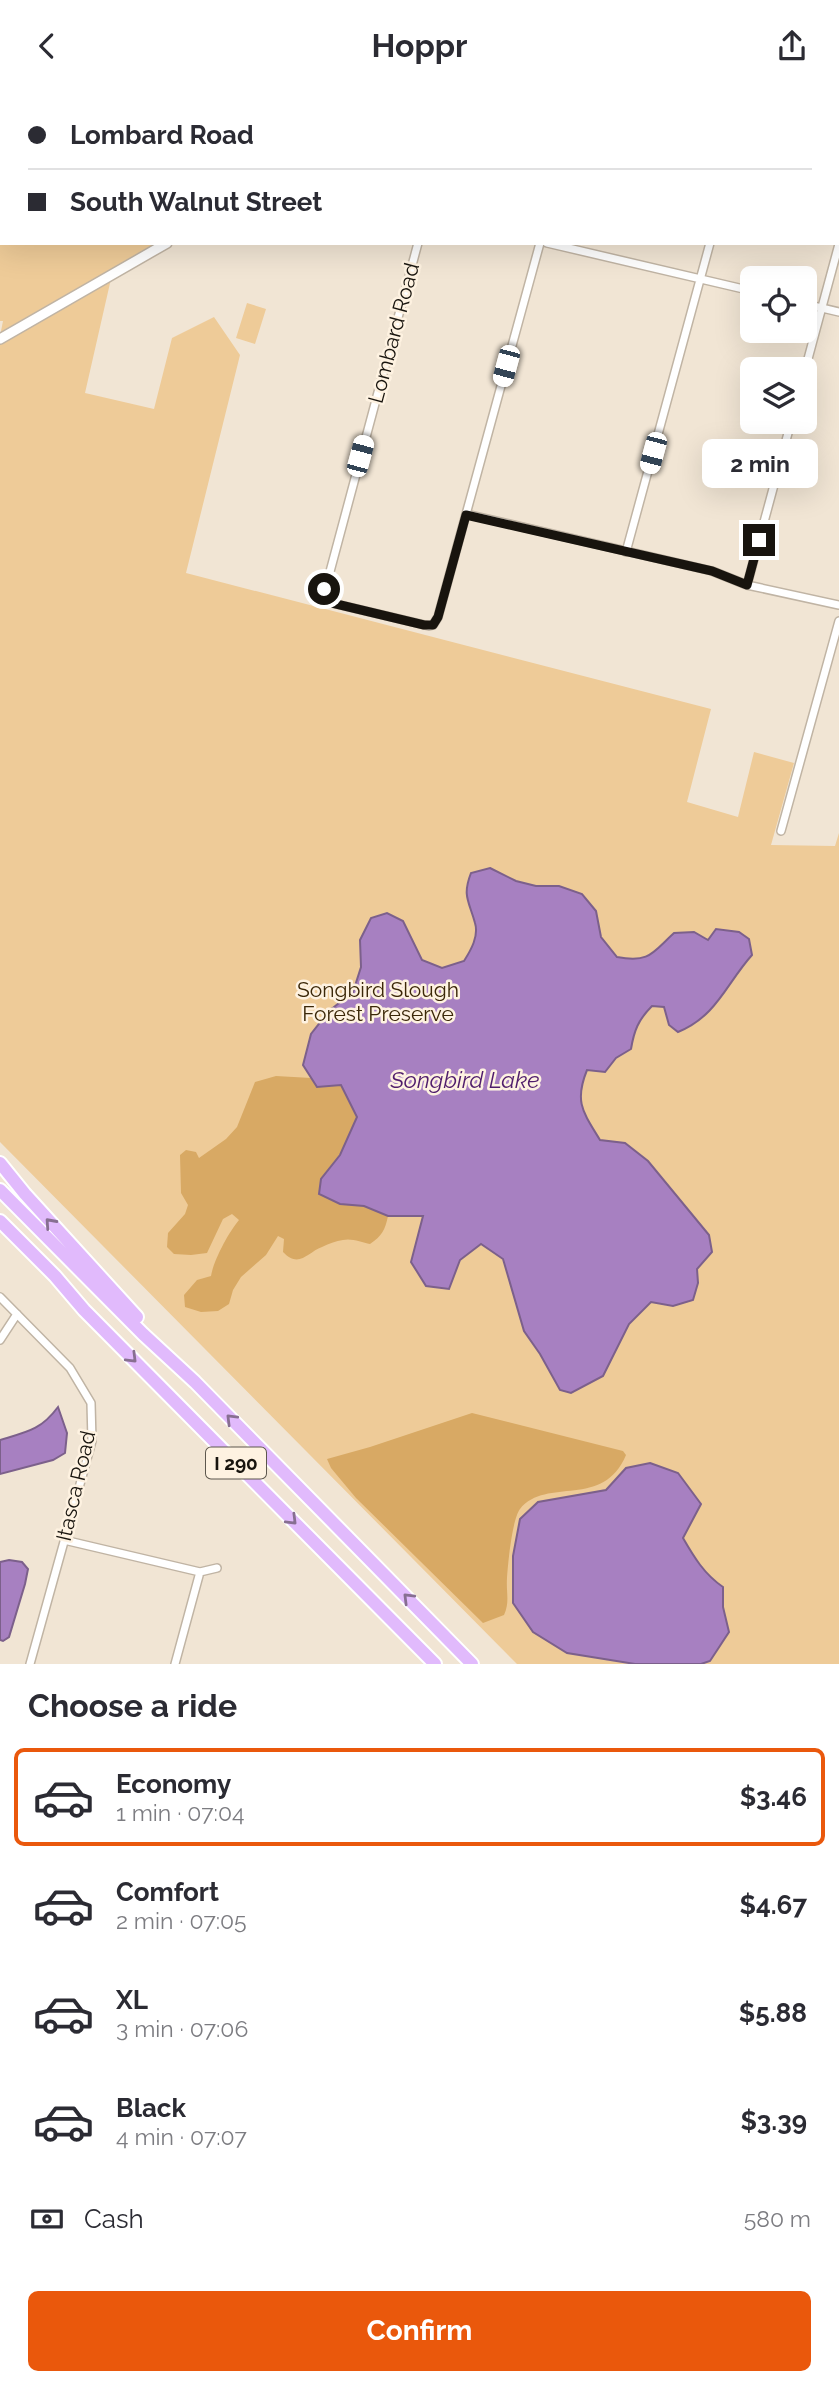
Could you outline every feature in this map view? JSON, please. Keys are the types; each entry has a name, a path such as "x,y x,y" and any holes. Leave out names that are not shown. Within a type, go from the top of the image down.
{"highway":[{"path":"0,1163 195,1382"},
{"name":"I 290","path":"0,1189 143,1334 195,1382 472,1664"},
{"name":"I 290","path":"0,1221 55,1276 84,1310 435,1664"},
{"path":"0,1233 84,1310"}],"street":[{"path":"0,339 164,245"},
{"name":"Lombard Road","path":"417,245 324,594 332,603 433,625 438,617 466,515"},
{"path":"539,245 466,515 712,571 747,585 839,605"},
{"path":"556,245 740,289"},
{"path":"626,552 709,245"},
{"path":"809,357 839,245"},
{"path":"817,307 839,312"},
{"path":"747,585 788,434"},
{"path":"781,831 839,621"},
{"name":"Itasca Road","path":"0,1297 70,1368 91,1403 92,1441 30,1664"},
{"path":"0,1340 17,1314"},
{"path":"64,1540 200,1572 217,1568"},
{"path":"174,1664 200,1572"}],"green space":[{"name":"Songbird Slough Forest Preserve","path":"0,245 154,245 113,270 85,393 154,409 172,338 214,317 240,355 186,573 711,709 687,802 738,817 754,752 794,763 771,845 835,846 839,833 839,1664 517,1664 0,1142 0,336 3,321 0,321"},
{"path":"247,303 266,309 255,344 236,338"}],"shaded area":[{"path":"276,1076 311,1078 317,1087 341,1085 357,1117 340,1155 321,1179 340,1204 364,1206 388,1216 384,1229 370,1244 340,1240 299,1259 289,1257 283,1252 284,1239 278,1236 266,1255 241,1277 229,1304 218,1311 201,1312 185,1307 184,1295 197,1280 211,1276 222,1246 239,1220 232,1214 223,1219 207,1253 174,1254 167,1247 168,1233 185,1214 188,1205 181,1193 180,1155 186,1150 196,1152 199,1158 226,1139 237,1127 255,1082"},
{"path":"472,1413 623,1451 626,1455 616,1472 604,1482 589,1488 545,1494 531,1499 520,1509 511,1542 506,1610 504,1615 483,1623 356,1498 331,1468 327,1459"}],"water":[{"name":"Songbird Lake","path":"490,868 516,881 536,886 559,886 582,894 596,911 601,937 617,957 637,959 650,955 674,933 694,932 708,940 716,929 739,932 749,939 752,955 712,1008 691,1025 678,1032 669,1025 664,1007 652,1006 637,1026 631,1049 616,1058 605,1072 587,1070 581,1091 582,1106 600,1140 625,1143 648,1161 709,1235 712,1252 697,1269 698,1283 693,1300 673,1306 651,1302 629,1324 603,1376 571,1393 560,1390 524,1331 503,1259 481,1244 460,1260 449,1289 426,1286 411,1262 423,1216 388,1216 364,1206 340,1204 319,1194 321,1179 340,1155 357,1117 341,1085 317,1087 303,1065 311,1034 329,1011 353,992 361,967 360,940 371,918 387,913 403,921 422,960 442,968 464,961 472,948 476,933 467,898 468,881 471,873"},
{"path":"58,1407 67,1433 65,1453 53,1460 0,1474 0,1440 39,1425"},
{"path":"650,1463 678,1473 701,1504 683,1538 705,1571 723,1587 723,1607 729,1632 710,1661 701,1664 635,1664 567,1653 533,1632 513,1603 513,1556 520,1519 538,1502 606,1490 626,1468"},
{"path":"0,1562 22,1562 28,1569 9,1637 3,1641 0,1640"}],"route":[{"path":"324,589 326,598 332,603 433,625 438,617 466,515 712,571 747,585 759,540"}]}
